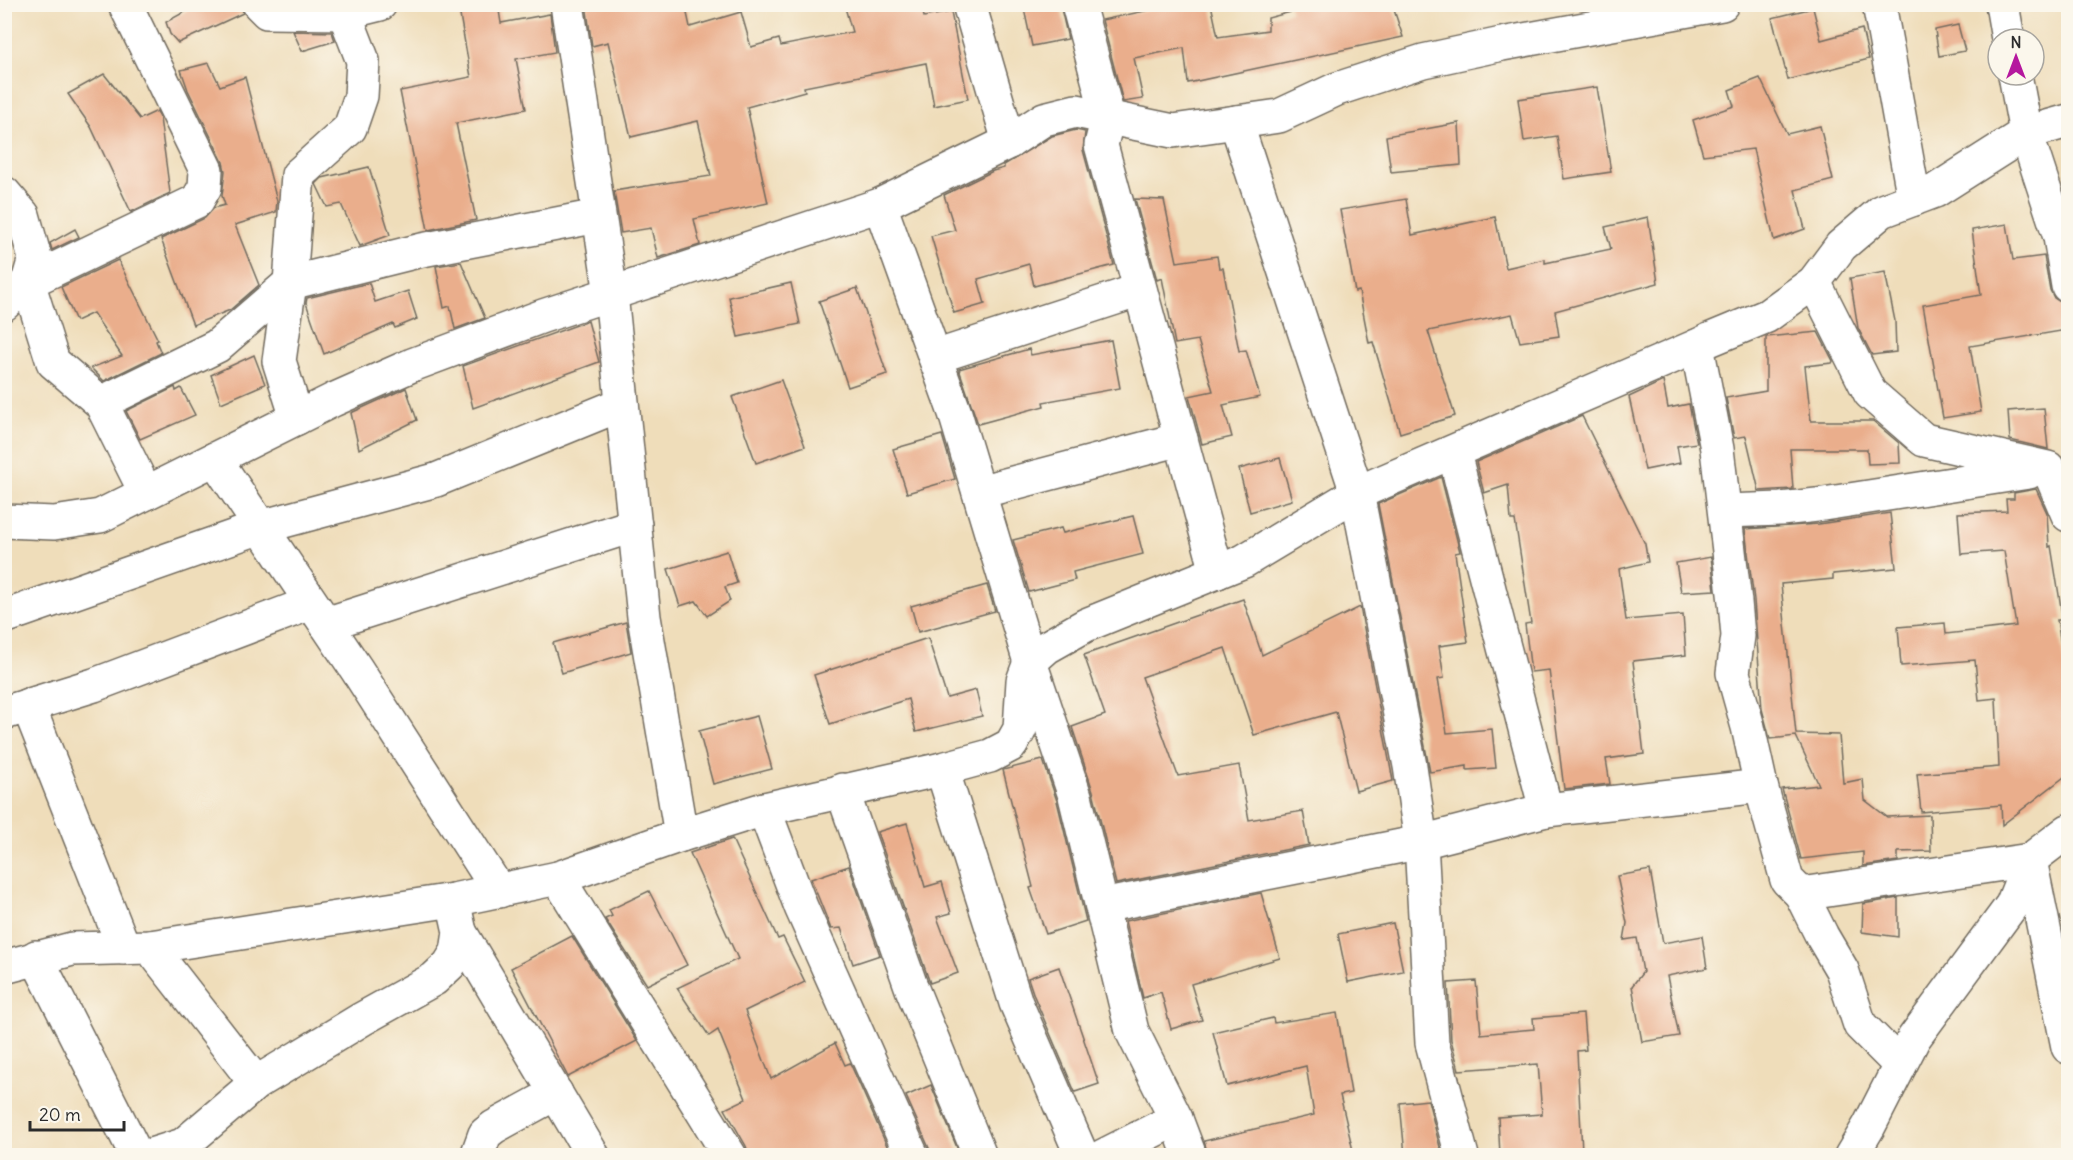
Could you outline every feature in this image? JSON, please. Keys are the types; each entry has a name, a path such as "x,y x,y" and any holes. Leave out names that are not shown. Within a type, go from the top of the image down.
{"street":[{"path":"4,304 28,282 197,201 205,187 206,171 125,4"},
{"path":"259,4 267,12 342,9 380,4"},
{"path":"567,4 610,294 644,617 681,835"},
{"path":"969,4 1009,142"},
{"path":"1078,4 1107,117 1101,145 1217,572"},
{"path":"4,521 54,523 100,516 297,418 412,365 543,316 880,205 1009,142 1044,119 1076,111 1173,130 1279,116 1336,89 1424,62 1502,44 1722,4"},
{"path":"1879,4 1914,199"},
{"path":"2002,4 2006,27"},
{"path":"297,418 279,361 290,283 298,175 350,128 361,96 363,62 342,9"},
{"path":"2017,87 2026,133 2060,237 2068,285"},
{"path":"4,967 72,949 137,947 453,900 499,891 558,878 764,809 990,756 1011,745 1020,729 1023,681 1030,662 1047,646 1086,625 1244,561 1357,493 1767,316 1814,282 1841,246 1882,212 1935,191 2026,133 2068,121"},
{"path":"1236,122 1357,493 1410,766 1421,842 1432,1043 1462,1155"},
{"path":"4,193 23,215 35,258 28,282 53,362 101,403 146,493"},
{"path":"880,205 955,413 1030,662 1075,796 1132,1031 1176,1119 1190,1155"},
{"path":"101,403 217,346 290,283 422,250 598,216"},
{"path":"1814,282 1870,393 1924,440 2058,472"},
{"path":"935,357 1140,290"},
{"path":"1698,346 1717,449 1725,511 1738,636 1733,672 1787,880 1801,894 1842,970 1860,1025 1900,1065"},
{"path":"4,617 261,527 436,480 622,404"},
{"path":"979,492 1181,439"},
{"path":"1454,453 1546,810"},
{"path":"215,459 499,891"},
{"path":"1725,511 1817,505 2058,472"},
{"path":"2058,472 2068,515"},
{"path":"256,1083 137,947 16,709 319,614 635,525"},
{"path":"942,769 1016,1003 1082,1155"},
{"path":"1102,906 1421,842 1546,810 1761,786"},
{"path":"842,790 912,989 980,1155"},
{"path":"764,809 801,907 912,1155"},
{"path":"1801,894 2030,860 2068,831"},
{"path":"2030,860 2068,1047"},
{"path":"1851,1155 1869,1126 1914,1038 2012,905 2030,860"},
{"path":"558,878 730,1155"},
{"path":"453,900 460,932 593,1155"},
{"path":"148,1155 183,1145 256,1083 434,979 457,952 460,932"},
{"path":"36,957 137,1155"},
{"path":"477,1155 485,1134 556,1093"},
{"path":"1103,1155 1176,1119"}],"building":[{"path":"199,4 241,4 243,13 178,43 170,34 166,22"},
{"path":"458,4 498,4 501,23 550,14 555,52 516,59 526,109 456,123 476,220 428,230 400,91 471,77"},
{"path":"586,4 685,4 690,27 741,12 751,47 779,39 781,46 852,32 844,4 921,4 924,17 951,12 968,99 934,106 926,63 804,87 805,91 747,107 768,203 694,219 700,245 658,258 651,228 621,233 614,191 711,176 698,121 631,137 608,42 592,46"},
{"path":"1023,4 1060,4 1068,39 1032,46"},
{"path":"1178,4 1211,4 1218,37 1268,30 1268,18 1291,12 1289,4 1392,4 1403,37 1188,83 1184,48 1134,58 1143,99 1123,102 1102,20"},
{"path":"1813,8 1821,40 1862,29 1869,59 1788,80 1772,18"},
{"path":"1958,25 1965,51 1939,56 1935,30"},
{"path":"293,31 332,32 335,41 302,51"},
{"path":"209,63 220,86 245,77 277,201 276,212 235,225 259,285 230,310 193,325 161,239 205,218 214,208 225,205 222,196 225,171 223,162 188,90 181,70"},
{"path":"104,74 140,119 157,111 160,118 170,193 131,212 91,127 68,94"},
{"path":"1760,78 1787,134 1820,126 1833,180 1795,190 1805,229 1774,240 1753,149 1703,155 1693,120 1734,106 1729,90"},
{"path":"1597,87 1611,172 1564,179 1557,136 1524,141 1518,99"},
{"path":"1459,123 1461,165 1391,172 1386,136"},
{"path":"1076,130 1085,132 1083,150 1114,265 1034,286 1029,264 978,279 985,304 954,313 931,236 955,230 944,195 1004,168 1004,165 1052,136"},
{"path":"369,167 390,235 360,246 341,204 327,207 316,184 322,178"},
{"path":"1135,199 1164,200 1177,262 1217,256 1219,268 1223,268 1239,351 1246,350 1260,397 1223,405 1232,437 1202,444 1189,396 1213,391 1198,340 1175,344 1162,278 1157,280"},
{"path":"1406,199 1412,235 1495,217 1506,268 1545,259 1545,263 1611,249 1605,227 1648,217 1658,283 1555,311 1559,336 1520,342 1512,314 1428,331 1455,416 1400,433 1373,342 1369,343 1359,291 1355,292 1340,210"},
{"path":"2007,224 2013,260 2044,256 2050,290 2054,298 2063,304 2067,330 1970,346 1981,412 1943,418 1923,305 1981,295 1972,230"},
{"path":"75,229 79,237 52,250 50,243"},
{"path":"118,260 158,340 156,341 161,353 104,381 91,368 122,356 93,313 76,321 61,287"},
{"path":"461,262 485,318 455,329 450,306 444,308 436,266"},
{"path":"1885,272 1895,321 1896,352 1872,355 1858,328 1850,278"},
{"path":"369,283 375,302 408,291 417,319 395,328 393,324 324,354 306,303 307,298"},
{"path":"791,283 800,324 738,337 729,297"},
{"path":"857,288 887,374 848,387 819,301"},
{"path":"588,321 599,362 473,408 463,366"},
{"path":"1818,332 1833,361 1805,366 1811,421 1873,421 1899,443 1900,463 1868,464 1867,449 1790,449 1793,489 1759,491 1746,436 1734,438 1726,398 1766,391 1766,337"},
{"path":"1111,340 1120,388 1043,402 1044,406 978,424 959,369 1029,349 1031,355"},
{"path":"254,355 265,384 221,403 211,375"},
{"path":"781,380 805,446 756,463 732,397"},
{"path":"1663,381 1668,408 1689,404 1697,443 1677,446 1680,463 1645,470 1629,397"},
{"path":"175,387 176,391 181,388 195,415 140,439 126,411"},
{"path":"406,388 417,420 359,449 351,413"},
{"path":"2044,408 2048,449 2010,440 2008,411"},
{"path":"1582,416 1645,544 1648,562 1619,569 1626,620 1683,615 1686,655 1633,661 1644,754 1606,759 1610,784 1564,789 1549,670 1531,672 1525,624 1531,623 1515,520 1511,520 1508,485 1484,493 1476,462"},
{"path":"942,435 955,479 907,493 893,449"},
{"path":"1280,458 1292,500 1250,512 1239,469"},
{"path":"1441,477 1460,552 1455,553 1468,642 1439,646 1444,678 1438,679 1447,733 1492,729 1496,768 1467,770 1467,766 1430,772 1378,504"},
{"path":"2036,489 2047,513 2049,547 2051,546 2063,620 2057,620 2068,686 2068,774 2002,825 2001,805 1921,812 1917,774 1999,767 1996,698 1979,700 1975,660 1901,666 1898,627 1945,623 1946,634 2016,626 2004,551 1961,554 1958,513 2007,511 2006,499 2014,499 2014,493"},
{"path":"1890,513 1896,568 1833,574 1833,579 1781,584 1796,734 1839,735 1843,783 1863,779 1865,800 1887,817 1930,815 1931,851 1898,852 1898,861 1863,866 1863,852 1801,859 1782,789 1819,785 1796,736 1770,739 1762,709 1754,600 1745,529 1819,524"},
{"path":"1133,516 1143,554 1073,572 1075,580 1029,592 1013,540 1061,528 1063,533"},
{"path":"727,551 737,583 725,587 730,601 707,616 696,601 680,606 668,569"},
{"path":"1711,557 1715,590 1681,592 1676,563"},
{"path":"987,585 995,611 918,632 911,606"},
{"path":"1243,599 1262,655 1360,607 1393,781 1356,791 1336,712 1254,735 1225,648 1142,677 1178,776 1239,765 1249,820 1303,811 1309,845 1116,884 1093,791 1072,727 1105,715 1084,655"},
{"path":"626,622 631,652 562,673 553,643"},
{"path":"928,638 947,698 976,690 982,716 916,732 908,699 830,724 814,675"},
{"path":"757,716 772,769 713,784 699,731"},
{"path":"1043,760 1057,801 1086,921 1046,934 1030,888 1033,887 1003,770"},
{"path":"907,823 925,887 942,882 951,913 937,917 958,973 930,983 877,832"},
{"path":"732,839 778,939 783,937 805,982 745,1011 771,1079 835,1043 845,1065 850,1063 891,1155 749,1155 725,1109 746,1099 718,1030 709,1036 677,988 738,959 690,853"},
{"path":"849,866 880,955 853,964 841,928 831,929 811,879"},
{"path":"1650,870 1663,943 1702,936 1707,968 1667,976 1679,1036 1642,1042 1632,986 1643,972 1637,938 1624,940 1627,923 1617,876"},
{"path":"649,891 687,965 647,985 605,919 612,916 609,910"},
{"path":"1261,893 1280,958 1191,984 1202,1020 1171,1029 1161,992 1143,998 1125,921"},
{"path":"1898,898 1898,937 1862,932 1863,904"},
{"path":"1393,923 1403,971 1348,982 1338,934"},
{"path":"572,936 637,1041 568,1077 511,968"},
{"path":"1059,967 1099,1084 1075,1092 1028,978"},
{"path":"1476,981 1481,1034 1534,1029 1533,1018 1583,1014 1586,1050 1577,1051 1582,1152 1500,1155 1498,1117 1542,1114 1538,1064 1459,1070 1451,1040 1448,983"},
{"path":"1337,1013 1351,1093 1340,1095 1354,1155 1208,1155 1204,1141 1314,1115 1306,1066 1227,1086 1213,1032 1273,1018 1274,1023"},
{"path":"931,1085 960,1155 930,1155 906,1096"},
{"path":"1428,1100 1442,1155 1405,1155 1400,1103"}]}
